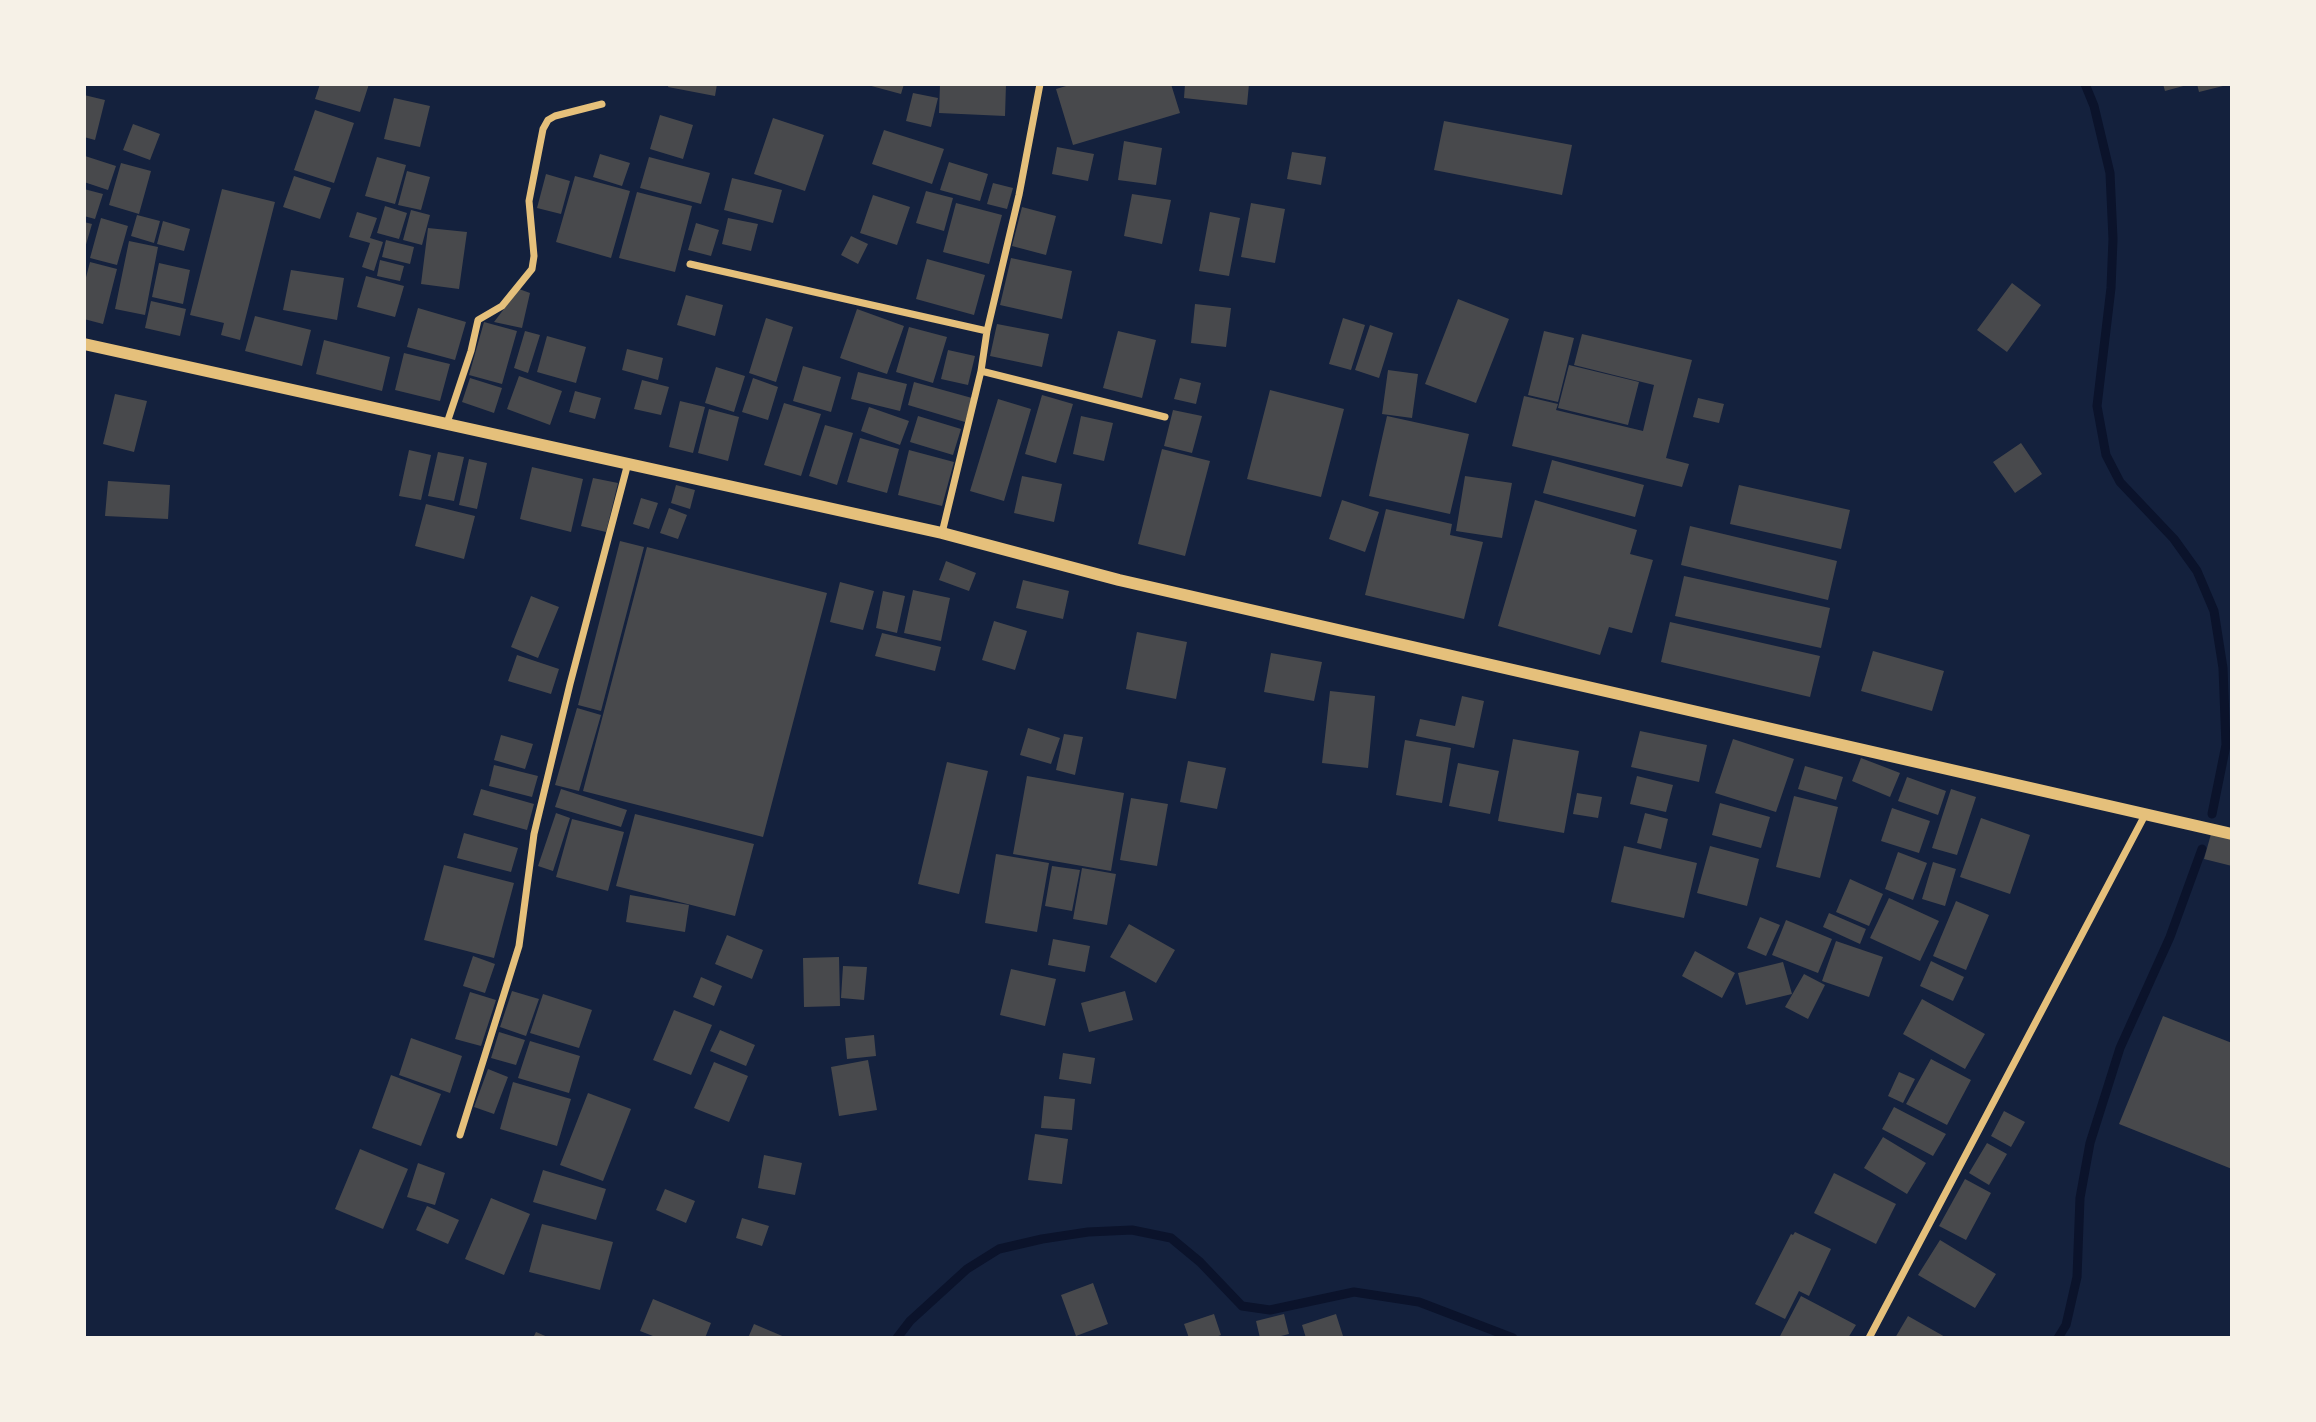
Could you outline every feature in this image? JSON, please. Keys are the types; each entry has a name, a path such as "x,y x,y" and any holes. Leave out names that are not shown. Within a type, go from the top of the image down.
{"street":[{"path":"942,533 981,371 986,331 1019,195 1040,84"},
{"path":"447,423 471,351 478,320 502,306 532,269 534,256 529,201 543,128 548,120 555,116 601,104"},
{"path":"690,264 986,331"},
{"path":"84,344 942,533 1119,580 2142,821 2232,834"},
{"path":"981,371 1165,417"},
{"path":"460,1135 519,946 534,834 628,463"},
{"path":"1871,1338 2142,821"}],"building":[{"path":"320,84 369,84 360,112 315,99"},
{"path":"669,84 717,84 715,96 668,87"},
{"path":"864,84 904,84 901,94"},
{"path":"940,84 1006,84 1005,116 939,113"},
{"path":"1073,84 1171,84 1180,113 1073,145 1056,89"},
{"path":"1185,84 1249,84 1247,105 1184,98"},
{"path":"2163,84 2187,84 2187,85 2165,91"},
{"path":"2197,84 2227,84 2227,85 2199,92"},
{"path":"913,93 938,98 931,127 906,121"},
{"path":"84,95 105,100 95,140 84,137"},
{"path":"394,98 430,106 420,147 384,139"},
{"path":"315,110 354,123 334,183 294,170"},
{"path":"660,115 693,125 683,159 650,149"},
{"path":"773,118 824,135 805,191 754,174"},
{"path":"1444,121 1572,145 1562,195 1434,170"},
{"path":"133,124 160,134 150,160 123,150"},
{"path":"884,130 944,149 932,184 872,164"},
{"path":"1124,141 1162,148 1156,185 1118,180"},
{"path":"1057,147 1094,154 1088,181 1052,174"},
{"path":"1292,152 1326,157 1321,185 1287,179"},
{"path":"600,154 630,163 622,186 593,177"},
{"path":"85,156 116,166 108,190 84,182"},
{"path":"377,157 406,165 395,204 365,196"},
{"path":"649,157 710,173 701,204 640,188"},
{"path":"949,162 988,174 980,201 940,190"},
{"path":"121,163 151,171 139,214 109,205"},
{"path":"407,171 430,177 421,210 398,205"},
{"path":"546,174 570,181 561,214 537,208"},
{"path":"294,176 331,188 320,219 283,207"},
{"path":"575,176 630,191 611,258 556,242"},
{"path":"732,178 782,190 773,223 724,210"},
{"path":"993,183 1013,188 1007,209 987,204"},
{"path":"84,189 103,194 95,219 84,216"},
{"path":"222,189 275,202 240,340 221,335 224,323 190,315"},
{"path":"926,191 953,198 944,231 916,223"},
{"path":"637,192 692,206 675,272 619,258"},
{"path":"1132,194 1171,200 1162,244 1124,236"},
{"path":"873,195 910,207 897,245 860,233"},
{"path":"956,203 1002,215 989,264 943,252"},
{"path":"1251,203 1285,209 1275,263 1241,257"},
{"path":"385,206 407,213 399,239 377,233"},
{"path":"1022,207 1056,216 1046,255 1012,246"},
{"path":"411,210 430,215 422,245 403,240"},
{"path":"357,212 377,218 370,238 383,242 374,271 362,267 370,243 349,237"},
{"path":"1210,212 1240,218 1229,276 1199,271"},
{"path":"137,215 160,221 154,243 131,236"},
{"path":"101,218 128,226 117,265 90,258"},
{"path":"728,218 758,224 751,251 722,244"},
{"path":"163,221 190,229 184,251 157,244"},
{"path":"84,222 92,224 85,248 84,248"},
{"path":"696,223 719,230 711,256 688,250"},
{"path":"428,228 467,232 459,289 421,284"},
{"path":"851,236 868,244 858,264 841,255"},
{"path":"386,240 414,247 410,264 382,257"},
{"path":"129,241 158,247 145,315 115,309"},
{"path":"1011,258 1072,271 1062,319 1000,305"},
{"path":"927,259 985,275 974,315 916,299"},
{"path":"380,260 404,266 400,281 377,276"},
{"path":"90,262 117,269 103,324 84,319 84,285"},
{"path":"159,263 190,270 183,304 152,297"},
{"path":"291,270 344,278 337,320 283,310"},
{"path":"366,276 404,286 395,317 357,307"},
{"path":"2012,283 2041,305 2007,352 1977,330"},
{"path":"519,289 530,293 522,328 494,322"},
{"path":"686,295 723,305 715,336 677,325"},
{"path":"1458,299 1509,319 1476,403 1425,384"},
{"path":"151,301 186,309 180,336 145,328"},
{"path":"1195,304 1231,308 1226,347 1191,343"},
{"path":"418,308 466,322 455,360 407,347"},
{"path":"857,309 904,326 887,374 840,358"},
{"path":"255,316 311,330 302,366 245,351"},
{"path":"766,318 793,327 776,382 749,373"},
{"path":"1343,318 1365,325 1351,370 1329,364"},
{"path":"484,322 517,331 502,384 469,375"},
{"path":"997,324 1049,334 1042,367 990,356"},
{"path":"1370,325 1393,333 1379,378 1355,370"},
{"path":"909,327 947,337 933,383 896,372"},
{"path":"525,331 540,335 528,373 514,368"},
{"path":"1118,331 1156,340 1142,398 1103,388"},
{"path":"1544,331 1574,338 1558,402 1528,395"},
{"path":"1582,334 1692,360 1666,458 1689,464 1682,487 1512,446 1524,396 1558,404 1556,410 1643,431 1654,385 1574,365"},
{"path":"547,336 586,347 576,383 537,372"},
{"path":"324,340 390,357 382,391 316,374"},
{"path":"627,349 663,358 658,380 622,370"},
{"path":"948,350 975,356 968,385 941,379"},
{"path":"404,353 450,364 440,401 395,390"},
{"path":"1569,365 1639,382 1628,425 1558,408"},
{"path":"803,366 841,377 831,412 793,401"},
{"path":"716,367 745,376 734,412 705,403"},
{"path":"1388,370 1418,374 1412,418 1382,414"},
{"path":"858,372 907,384 900,411 851,399"},
{"path":"519,376 562,391 550,425 507,409"},
{"path":"470,378 502,388 494,413 462,402"},
{"path":"753,378 778,387 768,420 742,412"},
{"path":"1180,378 1201,383 1196,404 1174,399"},
{"path":"642,380 669,387 661,415 634,409"},
{"path":"914,382 972,398 965,422 908,405"},
{"path":"1270,390 1344,409 1321,497 1247,479"},
{"path":"575,391 601,398 595,419 569,412"},
{"path":"115,394 147,401 134,452 103,444"},
{"path":"1042,395 1073,404 1056,463 1025,454"},
{"path":"1698,398 1724,404 1719,423 1693,417"},
{"path":"998,399 1031,409 1004,501 970,491"},
{"path":"680,401 705,407 693,453 669,447"},
{"path":"784,403 821,414 801,476 764,465"},
{"path":"869,407 909,421 900,445 861,431"},
{"path":"709,409 739,417 728,461 698,453"},
{"path":"1173,410 1202,416 1192,453 1164,446"},
{"path":"918,416 961,429 953,455 910,442"},
{"path":"1081,416 1113,423 1104,461 1073,454"},
{"path":"1387,416 1469,434 1450,514 1369,496"},
{"path":"825,425 853,433 837,485 809,476"},
{"path":"860,438 899,449 887,493 847,482"},
{"path":"2021,443 2042,474 2015,493 1993,462"},
{"path":"1162,449 1210,461 1185,556 1138,544"},
{"path":"409,450 431,455 421,500 399,496"},
{"path":"909,450 954,462 942,506 898,495"},
{"path":"438,452 464,457 454,501 428,496"},
{"path":"469,459 487,463 477,509 459,505"},
{"path":"1552,460 1644,485 1635,517 1543,493"},
{"path":"532,467 583,479 571,532 520,519"},
{"path":"1022,476 1062,484 1054,522 1014,513"},
{"path":"1465,476 1512,483 1502,538 1456,531"},
{"path":"593,478 618,483 606,532 581,526"},
{"path":"108,481 170,485 168,519 105,516"},
{"path":"676,485 695,490 690,509 671,503"},
{"path":"1739,485 1850,510 1841,549 1730,524"},
{"path":"641,498 658,503 649,529 633,524"},
{"path":"1342,500 1379,512 1365,552 1329,539"},
{"path":"1535,500 1637,530 1630,554 1653,560 1632,633 1609,627 1600,655 1498,626"},
{"path":"426,504 475,516 464,559 415,546"},
{"path":"669,508 687,515 678,539 660,533"},
{"path":"1386,509 1452,524 1450,535 1483,542 1464,619 1365,595"},
{"path":"1690,526 1837,561 1828,600 1681,565"},
{"path":"620,541 644,547 601,711 578,705"},
{"path":"647,547 827,593 763,837 583,791"},
{"path":"946,561 976,573 969,591 939,580"},
{"path":"1684,576 1830,608 1821,648 1675,616"},
{"path":"1023,580 1069,591 1063,619 1016,608"},
{"path":"840,582 874,591 863,630 830,622"},
{"path":"913,590 950,598 941,641 904,633"},
{"path":"883,591 905,596 897,633 876,628"},
{"path":"531,596 559,607 538,658 511,647"},
{"path":"994,621 1027,631 1015,670 982,660"},
{"path":"1670,622 1820,656 1810,697 1661,662"},
{"path":"1137,632 1187,642 1176,699 1126,689"},
{"path":"882,633 941,647 935,671 875,656"},
{"path":"1873,651 1944,671 1932,711 1861,691"},
{"path":"1271,653 1322,662 1314,701 1264,692"},
{"path":"517,655 559,669 551,694 508,681"},
{"path":"1330,691 1375,696 1368,768 1322,763"},
{"path":"1462,696 1484,701 1474,748 1416,736 1420,719 1455,726"},
{"path":"577,708 601,715 579,791 555,785"},
{"path":"1028,728 1060,738 1051,764 1020,755"},
{"path":"1640,731 1707,745 1699,782 1631,767"},
{"path":"1064,734 1083,737 1075,775 1056,770"},
{"path":"501,735 533,744 525,769 494,760"},
{"path":"1513,739 1579,751 1564,833 1498,821"},
{"path":"1733,739 1794,759 1776,812 1715,793"},
{"path":"1405,740 1451,748 1442,803 1396,795"},
{"path":"1861,758 1900,773 1890,797 1852,781"},
{"path":"1188,761 1226,768 1217,809 1180,802"},
{"path":"947,762 988,771 959,894 918,884"},
{"path":"1458,763 1499,771 1490,814 1449,806"},
{"path":"494,765 538,776 532,797 489,786"},
{"path":"1805,766 1843,777 1836,800 1798,789"},
{"path":"1027,776 1124,793 1111,871 1013,854"},
{"path":"1637,776 1673,785 1666,812 1630,804"},
{"path":"1907,777 1946,791 1938,815 1898,801"},
{"path":"481,789 534,804 527,830 473,815"},
{"path":"561,789 627,810 621,827 555,807"},
{"path":"1951,789 1976,797 1957,855 1932,848"},
{"path":"1577,793 1602,797 1598,818 1573,814"},
{"path":"1794,796 1838,807 1820,878 1776,867"},
{"path":"1131,798 1168,804 1157,866 1120,860"},
{"path":"1720,803 1770,817 1761,848 1712,835"},
{"path":"1892,808 1930,821 1919,853 1881,841"},
{"path":"556,813 570,818 553,871 538,866"},
{"path":"1645,813 1668,819 1661,849 1637,843"},
{"path":"635,814 754,844 735,916 616,886"},
{"path":"1981,818 2030,835 2010,894 1960,877"},
{"path":"572,819 624,832 608,891 556,877"},
{"path":"464,833 518,848 511,872 457,858"},
{"path":"2211,834 2232,839 2232,866 2204,859"},
{"path":"1624,846 1697,863 1684,918 1611,902"},
{"path":"1710,846 1759,859 1747,906 1697,893"},
{"path":"1898,852 1927,863 1913,900 1885,889"},
{"path":"996,854 1049,863 1037,932 985,923"},
{"path":"1933,862 1956,869 1945,906 1922,899"},
{"path":"444,865 514,883 494,958 424,940"},
{"path":"1052,866 1080,870 1072,911 1045,906"},
{"path":"1082,868 1116,874 1107,925 1073,919"},
{"path":"1850,879 1883,894 1869,926 1836,912"},
{"path":"630,895 689,905 685,932 626,922"},
{"path":"1889,898 1939,921 1920,961 1870,938"},
{"path":"1956,901 1989,915 1966,970 1933,956"},
{"path":"1829,913 1866,929 1860,944 1823,927"},
{"path":"1760,917 1780,925 1766,956 1747,948"},
{"path":"1786,920 1832,939 1818,973 1772,955"},
{"path":"1129,924 1175,950 1156,983 1110,957"},
{"path":"727,935 763,950 752,979 715,964"},
{"path":"1053,939 1090,946 1085,972 1048,965"},
{"path":"1836,941 1883,957 1869,997 1822,981"},
{"path":"1695,951 1735,973 1722,998 1682,976"},
{"path":"473,956 495,964 485,993 463,986"},
{"path":"839,957 840,1006 804,1007 803,958"},
{"path":"1931,961 1964,977 1953,1001 1920,986"},
{"path":"1783,962 1792,994 1746,1005 1738,973"},
{"path":"843,966 867,967 864,1000 841,998"},
{"path":"1011,969 1056,979 1045,1026 1000,1015"},
{"path":"1804,974 1825,985 1808,1019 1785,1007"},
{"path":"701,977 722,986 714,1006 693,997"},
{"path":"512,991 539,999 526,1036 500,1027"},
{"path":"1125,991 1133,1020 1089,1032 1081,1003"},
{"path":"470,992 496,1000 481,1046 455,1039"},
{"path":"543,994 592,1010 579,1048 530,1033"},
{"path":"1922,999 1985,1034 1965,1069 1903,1034"},
{"path":"674,1010 712,1025 691,1075 653,1060"},
{"path":"2163,1016 2232,1043 2232,1169 2119,1124"},
{"path":"720,1030 755,1045 746,1066 710,1051"},
{"path":"499,1032 525,1040 516,1065 491,1058"},
{"path":"874,1035 876,1056 847,1059 845,1038"},
{"path":"411,1038 462,1056 450,1093 399,1075"},
{"path":"530,1041 580,1056 569,1093 518,1078"},
{"path":"1063,1053 1095,1058 1091,1084 1059,1079"},
{"path":"1931,1059 1971,1080 1947,1125 1906,1104"},
{"path":"868,1060 877,1110 839,1116 831,1067"},
{"path":"714,1062 748,1076 729,1122 694,1108"},
{"path":"488,1069 508,1077 494,1114 474,1107"},
{"path":"1899,1072 1915,1079 1903,1103 1888,1096"},
{"path":"391,1075 441,1094 421,1146 372,1128"},
{"path":"513,1082 571,1099 557,1146 500,1129"},
{"path":"588,1093 631,1109 603,1181 560,1165"},
{"path":"1044,1096 1075,1099 1072,1130 1041,1128"},
{"path":"1894,1107 1946,1134 1933,1156 1882,1129"},
{"path":"2004,1111 2025,1122 2011,1147 1991,1136"},
{"path":"1035,1134 1068,1139 1062,1184 1028,1180"},
{"path":"1883,1137 1926,1163 1907,1194 1864,1168"},
{"path":"1987,1143 2007,1154 1989,1185 1969,1173"},
{"path":"360,1149 408,1169 383,1229 335,1209"},
{"path":"764,1155 802,1163 795,1195 758,1188"},
{"path":"418,1163 445,1173 435,1205 407,1197"},
{"path":"543,1170 606,1189 596,1220 533,1202"},
{"path":"1834,1173 1896,1204 1876,1244 1814,1213"},
{"path":"1965,1179 1991,1193 1966,1240 1939,1226"},
{"path":"665,1189 695,1201 686,1223 656,1210"},
{"path":"491,1198 530,1214 504,1275 465,1259"},
{"path":"427,1206 459,1220 448,1244 416,1230"},
{"path":"742,1218 769,1226 762,1246 736,1238"},
{"path":"542,1224 613,1242 600,1290 529,1272"},
{"path":"1795,1232 1831,1249 1809,1296 1799,1291 1785,1319 1755,1304 1791,1234"},
{"path":"1940,1240 1996,1274 1975,1308 1918,1275"},
{"path":"1093,1283 1108,1324 1076,1336 1061,1295"},
{"path":"1801,1296 1856,1325 1848,1338 1779,1338"},
{"path":"653,1299 711,1323 705,1338 658,1338 640,1331"},
{"path":"1214,1314 1221,1335 1213,1338 1189,1338 1184,1324"},
{"path":"1284,1314 1289,1334 1260,1338 1256,1321"},
{"path":"1336,1314 1343,1336 1306,1338 1302,1325"},
{"path":"1908,1316 1947,1338 1895,1338"},
{"path":"754,1324 787,1338 748,1338"},
{"path":"536,1332 550,1338 533,1338"}],"waterway":[{"path":"2085,84 2094,106 2110,173 2113,239 2111,288 2097,406 2106,455 2120,482 2174,539 2197,571 2214,611 2223,668 2226,745 2212,814"},
{"path":"2058,1338 2066,1325 2077,1277 2080,1198 2090,1143 2120,1048 2170,937 2202,849"},
{"path":"897,1338 910,1321 967,1269 999,1249 1088,1232 1132,1230 1171,1238 1200,1262 1242,1306 1270,1310 1354,1292 1419,1302 1513,1338"}]}
